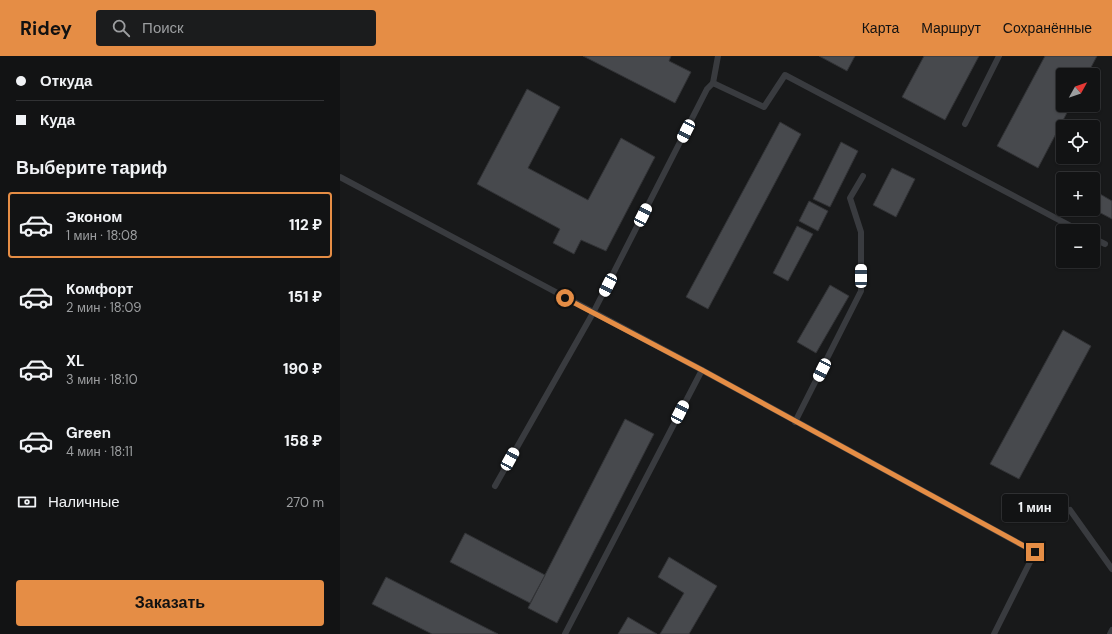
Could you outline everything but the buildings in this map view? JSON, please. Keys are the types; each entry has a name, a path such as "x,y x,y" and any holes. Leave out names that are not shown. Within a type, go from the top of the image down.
{"lane":[{"path":"495,486 593,313 707,89 713,83 718,56"},
{"path":"965,124 999,56"},
{"path":"713,83 764,107 785,75 1067,224"},
{"path":"795,422 861,291 861,232 850,198 863,176"},
{"path":"340,177 702,370 1035,552 994,634"},
{"path":"1100,242 1105,244"},
{"path":"565,634 702,370"},
{"path":"1070,510 1112,569"},
{"path":"1110,634 1112,630"}],"route":[{"path":"565,298 702,370 1035,552"}]}
